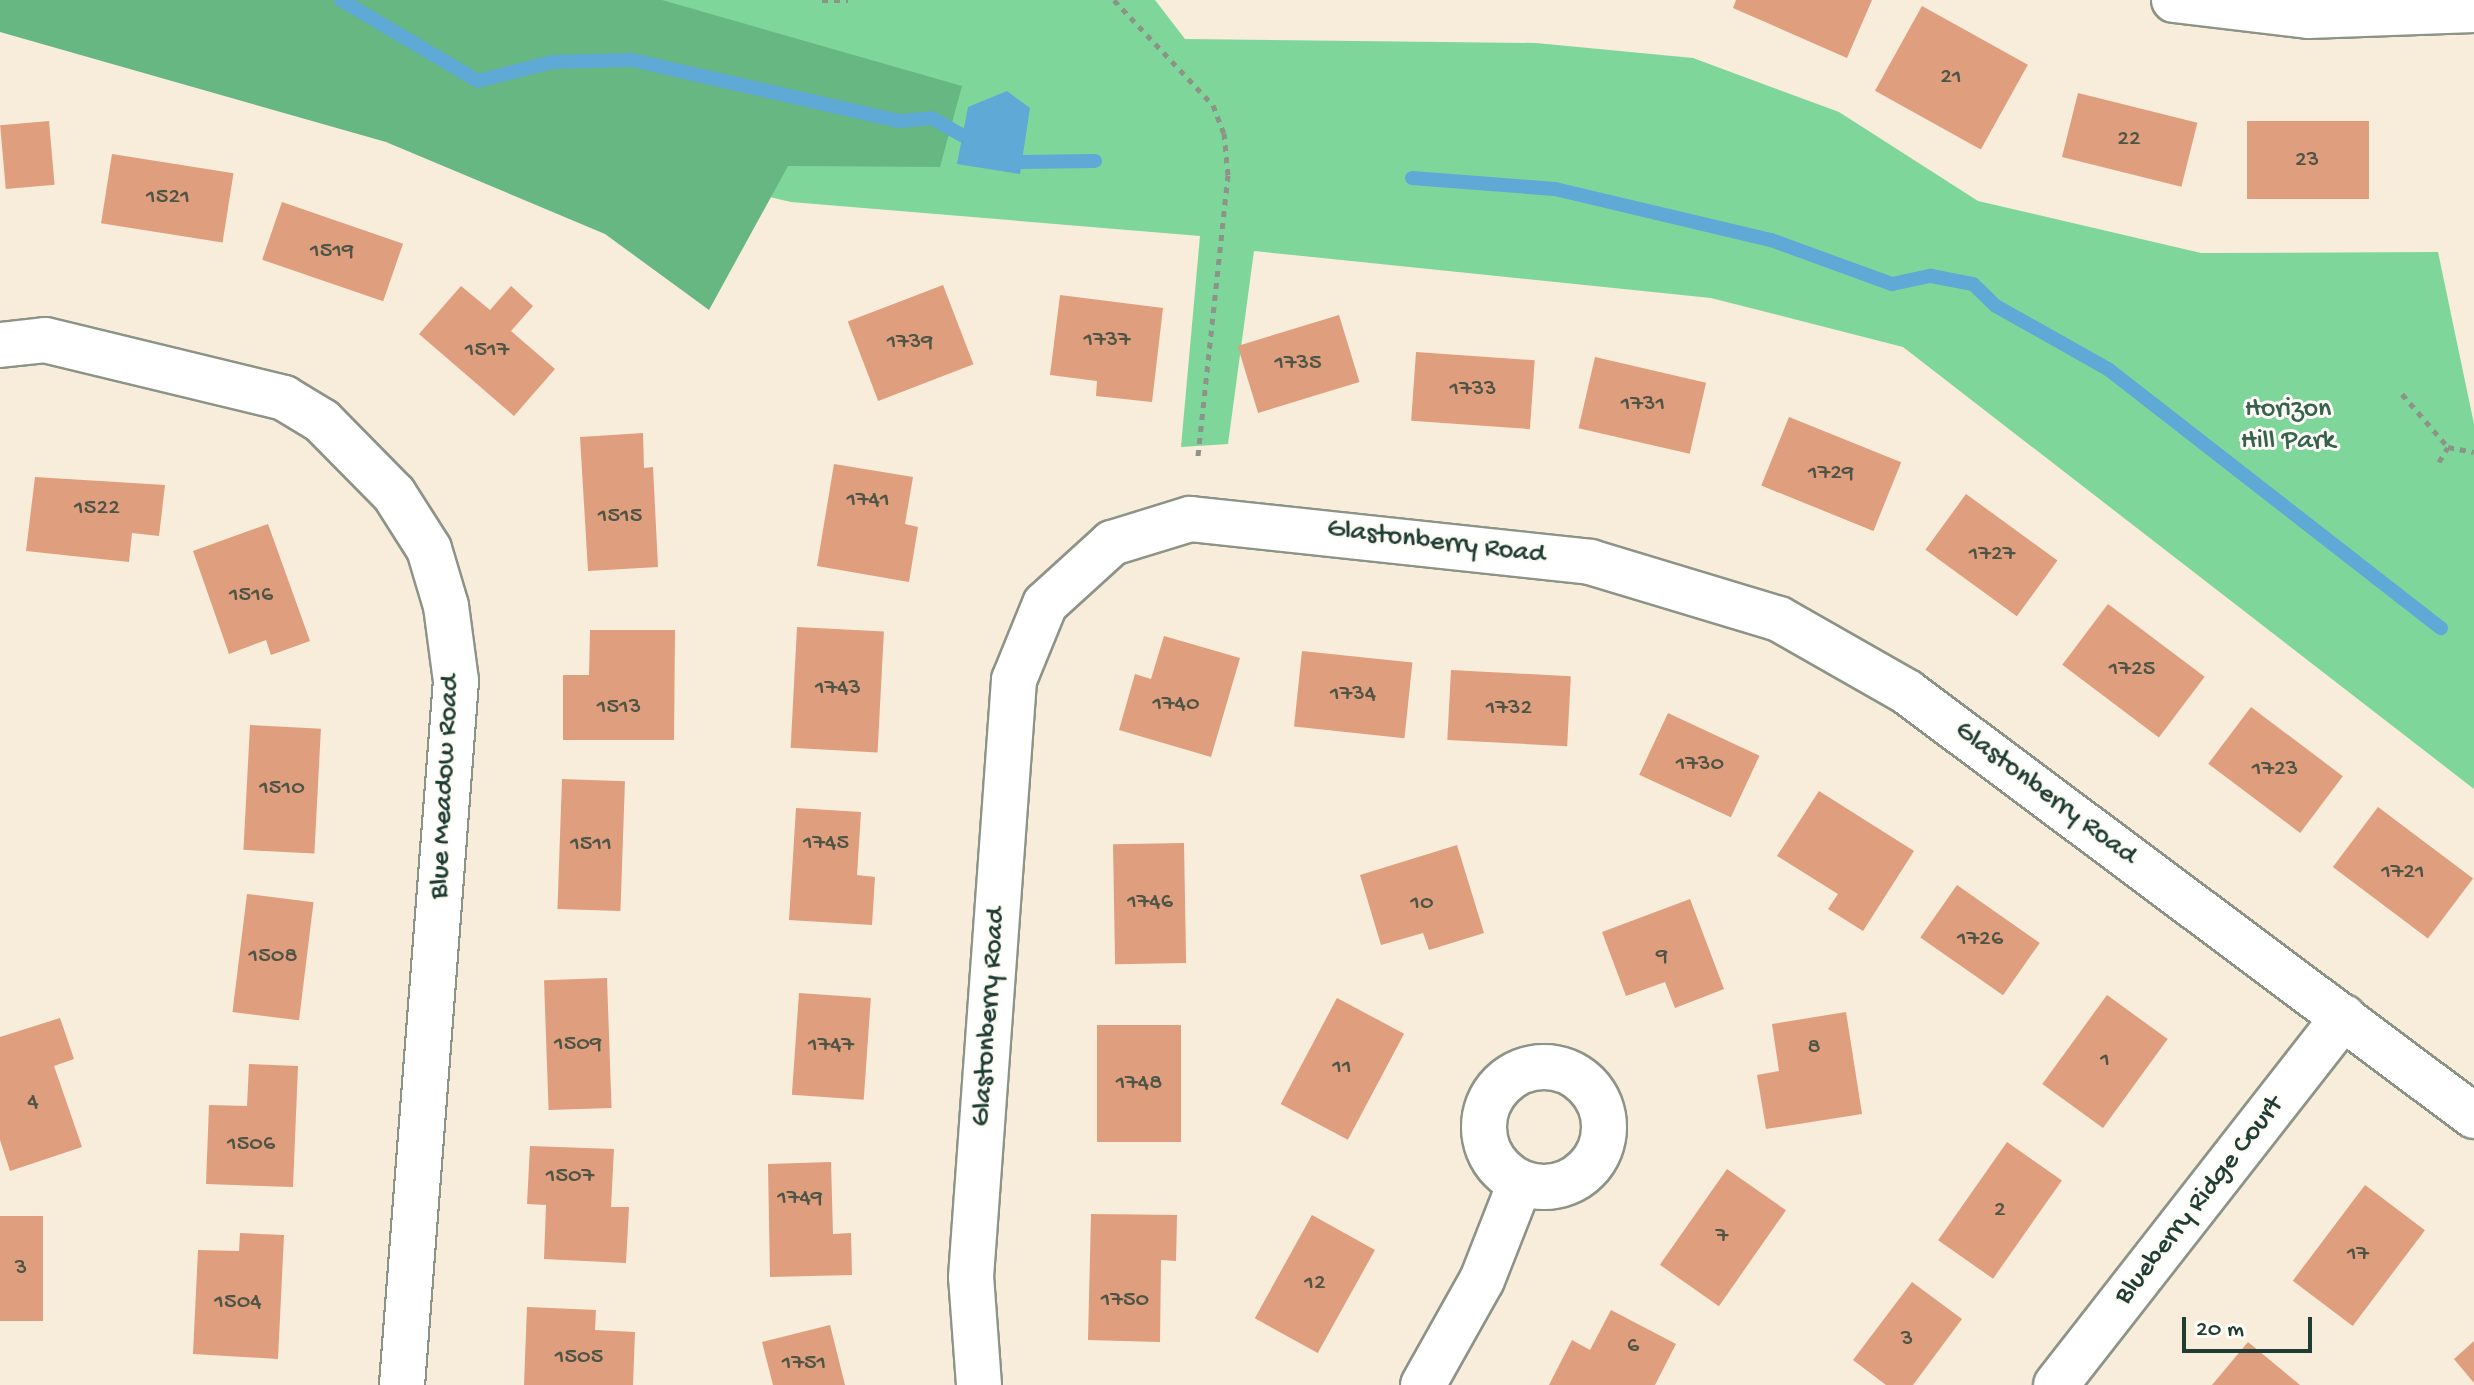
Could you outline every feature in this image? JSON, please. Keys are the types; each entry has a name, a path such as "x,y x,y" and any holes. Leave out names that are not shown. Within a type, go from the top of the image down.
{"street":[{"path":"2174,0 2308,16 2474,10"},
{"name":"Blue Meadow Road","path":"0,345 45,340 284,398 322,421 394,494 429,549 456,681 402,1385"},
{"name":"Glastonberry Road","path":"979,1385 971,1277 1014,680 1045,604 1112,543 1190,519 1590,562 1779,619 1907,692 2474,1116"},
{"name":"Blueberry Ridge Court","path":"2056,1385 2343,1017"},
{"path":"1423,1385 1482,1280 1520,1183"}],"path":[{"path":"822,0 848,0"},
{"path":"1114,0 1205,96 1224,133 1228,175 1198,458"},
{"path":"2402,394 2448,447 2474,452"},
{"path":"2439,462 2448,447"}],"green space":[{"name":"Horizon Hill Park","path":"0,0 1155,0 1185,39 1536,43 1693,58 1839,112 1978,201 2201,253 2438,252 2474,424 2474,789 1903,347 1711,298 1254,251 1228,444 1181,447 1200,236 791,202 0,21"},
{"path":"0,0 662,0 962,86 940,167 788,166 709,310 605,234 386,142 0,32"}],"water":[{"path":"1007,91 1030,108 1020,174 957,164 968,107"}],"building":[{"path":"1736,0 1872,0 1847,58 1733,8"},
{"path":"1922,6 2028,65 1981,150 1875,91"},
{"path":"2078,93 2197,123 2181,187 2062,157"},
{"path":"49,121 55,185 6,189 0,125"},
{"path":"2247,121 2369,121 2369,199 2247,199"},
{"path":"112,154 233,173 223,242 101,223"},
{"path":"282,202 403,244 383,301 262,260"},
{"path":"943,285 973,364 878,401 848,322"},
{"path":"461,286 490,310 511,286 533,306 511,331 555,369 514,416 419,334"},
{"path":"1060,295 1163,308 1152,402 1096,396 1097,381 1050,375"},
{"path":"1339,315 1359,382 1258,413 1238,346"},
{"path":"1416,352 1535,360 1530,429 1411,421"},
{"path":"1595,357 1706,383 1690,454 1579,428"},
{"path":"1789,417 1901,462 1873,531 1761,486"},
{"path":"643,433 644,468 653,467 658,567 588,571 580,437"},
{"path":"834,464 913,477 905,524 918,527 909,582 817,566"},
{"path":"35,477 165,485 159,536 132,533 129,562 26,551"},
{"path":"1966,494 2057,560 2017,616 1925,550"},
{"path":"268,524 310,641 271,655 266,640 229,654 193,551"},
{"path":"2108,604 2205,677 2159,738 2062,665"},
{"path":"797,627 884,632 878,752 791,748"},
{"path":"590,630 675,630 674,740 563,740 563,675 589,675"},
{"path":"1164,636 1240,658 1211,757 1119,730 1135,674 1151,679"},
{"path":"1302,651 1412,663 1404,738 1294,727"},
{"path":"1451,670 1571,676 1567,746 1447,740"},
{"path":"2251,707 2343,776 2300,833 2208,764"},
{"path":"1668,713 1760,756 1731,817 1639,775"},
{"path":"250,725 321,729 314,854 243,850"},
{"path":"562,779 625,781 620,911 557,909"},
{"path":"1819,791 1914,851 1863,931 1828,909 1838,894 1777,856"},
{"path":"2378,807 2473,879 2428,939 2333,867"},
{"path":"796,808 861,812 857,875 875,877 872,925 789,920"},
{"path":"1184,843 1186,963 1115,964 1113,844"},
{"path":"1457,845 1484,933 1429,950 1423,933 1381,945 1360,875"},
{"path":"1957,885 2040,943 2003,995 1920,937"},
{"path":"247,894 314,902 299,1020 232,1012"},
{"path":"1690,899 1724,989 1675,1008 1665,982 1626,996 1602,932"},
{"path":"607,978 612,1108 549,1110 544,980"},
{"path":"799,993 871,998 864,1100 792,1095"},
{"path":"2107,995 2168,1039 2103,1128 2042,1084"},
{"path":"1337,998 1404,1034 1348,1140 1281,1104"},
{"path":"1846,1012 1862,1114 1766,1129 1757,1075 1779,1071 1772,1024"},
{"path":"60,1018 74,1059 54,1066 82,1147 10,1171 0,1140 0,1037"},
{"path":"1097,1025 1181,1025 1181,1142 1097,1142"},
{"path":"249,1064 298,1066 293,1187 206,1184 209,1105 247,1106"},
{"path":"2007,1142 2062,1180 1993,1279 1938,1240"},
{"path":"530,1146 614,1149 611,1207 629,1207 626,1263 544,1259 546,1205 527,1204"},
{"path":"831,1162 833,1234 851,1233 852,1275 770,1277 768,1164"},
{"path":"1727,1169 1786,1210 1719,1306 1660,1265"},
{"path":"2365,1185 2425,1230 2353,1326 2293,1281"},
{"path":"1091,1214 1177,1215 1176,1261 1161,1260 1160,1342 1088,1340"},
{"path":"1312,1215 1375,1250 1318,1353 1255,1318"},
{"path":"0,1216 43,1216 43,1321 0,1321"},
{"path":"240,1233 284,1235 278,1359 193,1354 198,1250 239,1251"},
{"path":"1912,1282 1962,1319 1913,1385 1886,1385 1853,1360"},
{"path":"527,1307 596,1310 595,1330 635,1332 633,1385 524,1385"},
{"path":"1611,1310 1676,1344 1655,1385 1549,1385 1572,1340 1590,1350"},
{"path":"830,1325 845,1385 773,1385 762,1342"},
{"path":"2474,1341 2474,1383 2454,1359"},
{"path":"2248,1342 2300,1385 2212,1385"}],"waterway":[{"path":"341,0 478,81 552,62 632,60 899,121 932,118 962,135"},
{"path":"1021,162 1095,161"},
{"path":"1412,178 1555,189 1771,240 1892,284 1931,276 1973,284 1996,306 2108,369 2441,628"}]}
